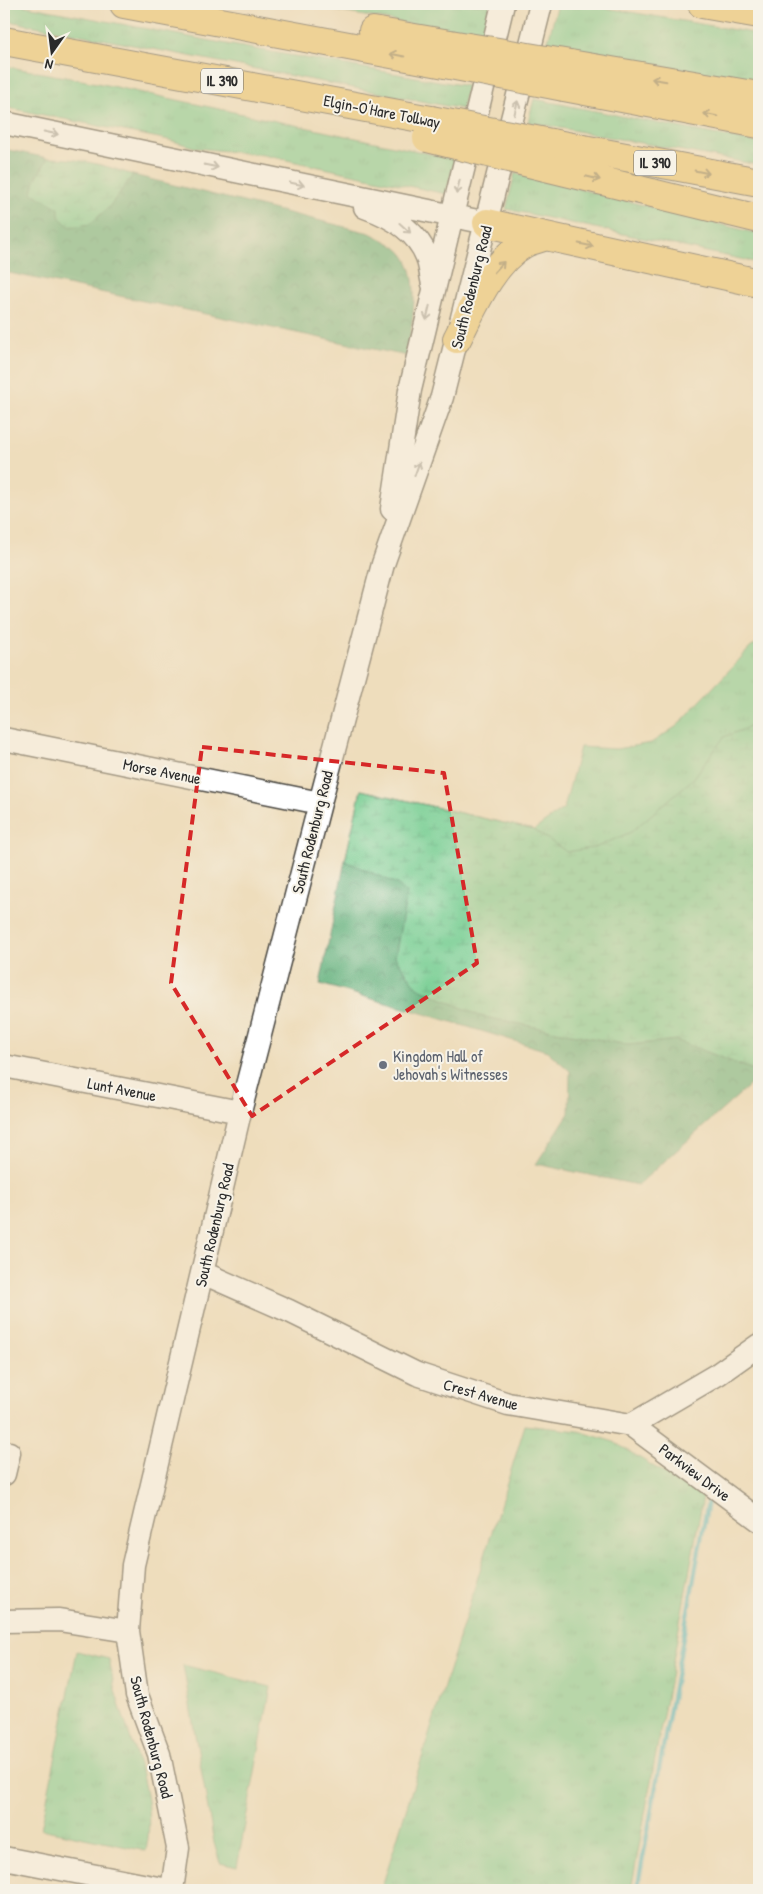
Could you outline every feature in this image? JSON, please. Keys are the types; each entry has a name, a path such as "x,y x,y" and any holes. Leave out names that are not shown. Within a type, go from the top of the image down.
{"main road":[{"path":"124,4 448,54"},
{"path":"207,4 448,54 567,76 759,124"},
{"path":"702,4 759,14"},
{"name":"Elgin-O'Hare Tollway","path":"9,42 548,155 759,182"},
{"path":"567,76 759,96"},
{"path":"548,155 759,219"},
{"path":"487,223 759,283"},
{"path":"457,339 488,279 523,244 546,236"}],"street":[{"name":"South Rodenburg Road","path":"383,564 410,390 503,4"},
{"name":"South Rodenburg Road","path":"172,1890 178,1848 159,1754 137,1694 128,1631 133,1565 240,1112 320,803 383,564 442,397 541,4"},
{"path":"4,123 487,223"},
{"path":"330,191 399,222 419,241 428,258 434,289"},
{"name":"Morse Avenue","path":"4,739 320,803"},
{"name":"Lunt Avenue","path":"4,1066 240,1112"},
{"name":"Crest Avenue","path":"203,1273 290,1311 417,1374 508,1404 631,1424"},
{"path":"631,1424 718,1374 759,1345"},
{"name":"Parkview Drive","path":"631,1424 759,1520"},
{"path":"4,1621 59,1620 128,1631"},
{"path":"4,1858 168,1890"}],"highlighted area":[{"path":"202,747 444,773 477,963 252,1116 171,983"}],"green space":[{"path":"4,4 16,4 248,48 467,86 462,109 4,20"},
{"path":"297,4 491,4 483,37"},
{"path":"558,4 583,4 759,34 759,81 546,48"},
{"path":"4,66 92,82 455,159 446,194 263,155 197,148 169,140 4,107"},
{"path":"534,99 759,143 759,165 528,122"},
{"path":"4,149 48,158 35,180 109,207 133,175 370,233 384,240 397,248 406,258 414,284 413,314 407,356 4,272"},
{"path":"48,158 70,159 91,163 133,175 109,207 90,224 70,227 59,217 59,208 32,193 35,180"},
{"path":"515,173 759,234 759,263 506,209"},
{"path":"759,642 759,1072 397,884 345,861 361,790 534,830 564,808 580,747 616,749 651,743 677,726 750,648"},
{"path":"759,723 759,1072 676,1040 628,1045 480,1016 417,987 395,957 407,893 397,884 345,861 361,790 534,830 567,852 597,847 631,832 693,779 724,737"},
{"path":"345,861 397,884 407,893 395,957 417,987 480,1016 628,1045 676,1040 759,1072 759,1077 638,1185 536,1164 569,1113 570,1071 547,1051 320,984"},
{"path":"525,1425 579,1431 614,1442 703,1497 631,1890 381,1890"},
{"path":"77,1651 109,1659 114,1686 145,1788 149,1830 146,1851 41,1829"},
{"path":"183,1665 271,1687 237,1867 220,1863 214,1843"}],"waterway":[{"path":"637,1890 708,1501"}],"place":[{"name":"Kingdom Hall of Jehovah's Witnesses","path":"383,1065"}]}
